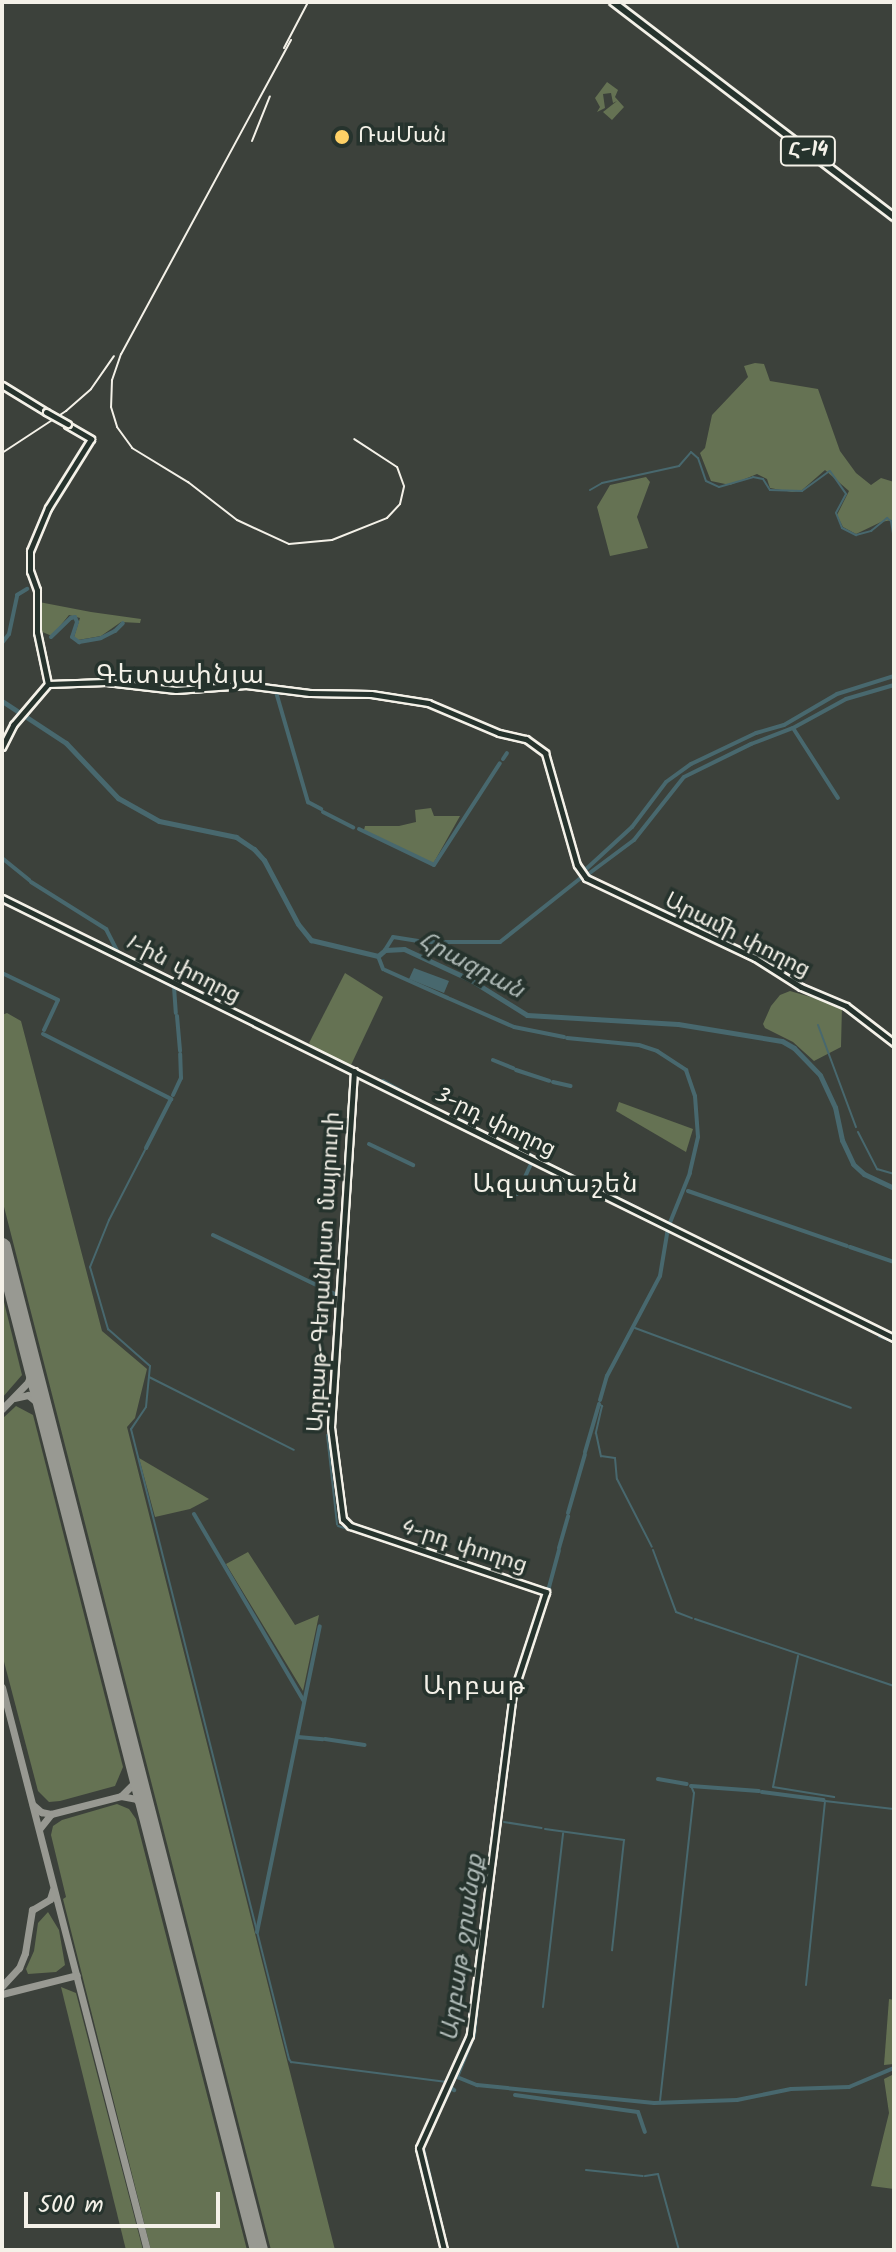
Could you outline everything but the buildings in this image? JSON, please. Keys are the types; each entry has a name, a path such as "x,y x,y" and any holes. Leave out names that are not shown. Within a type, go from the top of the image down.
{"main road":[{"name":"Հ-14","path":"613,2 894,217"},
{"path":"2,386 91,439 48,508 32,545 29,563 36,586 37,632 48,684 14,724 2,747"},
{"name":"Արամի փողոց","path":"48,684 106,682 176,690 246,685 310,693 371,694 428,703 541,748 580,872 592,882 755,958 801,987 851,1008 894,1043"},
{"name":"1-ին փողոց","path":"2,898 352,1070"},
{"name":"3-րդ փողոց","path":"352,1070 894,1338"},
{"name":"Արբաթ-Գեղանիստ մայրուղի","path":"344,1522 331,1427 352,1070"},
{"name":"4-րդ փողոց","path":"344,1522 546,1592 513,1693 470,2035 419,2148 444,2250"}],"green space":[{"path":"607,82 618,90 615,97 624,107 612,120 603,112 617,101 613,103 611,93 603,94 605,108 597,112 600,107 595,98"},
{"path":"764,364 770,381 818,389 840,451 856,473 871,485 881,478 894,482 894,527 892,520 881,522 856,534 843,527 837,515 849,491 825,470 801,491 792,492 770,488 767,479 757,474 730,485 711,481 700,453 705,448 712,415 748,377 744,366"},
{"path":"646,477 650,482 637,517 648,548 610,556 597,507 610,485"},
{"path":"39,602 141,619 140,623 121,622 101,636 78,640 74,637 80,618 69,615 52,636 40,631"},
{"path":"431,808 434,816 460,816 433,864 364,830 365,826 399,826 416,822 415,810"},
{"path":"345,973 383,997 351,1065 317,1051 309,1043"},
{"path":"790,991 842,1006 841,1047 814,1061 793,1042 765,1028 763,1024 771,1006 780,995"},
{"path":"7,1013 21,1021 102,1331 147,1369 135,1418 127,1427 335,2250 271,2250 2,1199 2,1015"},
{"path":"619,1102 693,1129 686,1152 616,1111"},
{"path":"2,1294 22,1375 2,1398"},
{"path":"16,1406 33,1415 123,1767 115,1786 60,1801 49,1802 38,1791 2,1654 2,1419"},
{"path":"139,1458 209,1499 190,1509 155,1517"},
{"path":"248,1552 295,1625 319,1615 303,1691 226,1564"},
{"path":"117,1804 129,1809 136,1819 247,2250 151,2250 63,1899 66,1897 51,1835 53,1826 62,1820"},
{"path":"48,1912 59,1930 65,1965 56,1972 28,1974 26,1969 34,1951 38,1923"},
{"path":"61,1987 76,1993 143,2250 126,2250"},
{"path":"889,1999 894,2000 894,2064 884,2065"},
{"path":"894,2074 894,2189 871,2186 889,2113 884,2079"}],"water":[{"path":"414,968 449,981 444,993 409,979"}],"waterway":[{"path":"590,490 602,483 679,466 691,452 698,458 706,481 719,487 753,477 763,479 770,490 802,491 830,471 846,494 836,513 842,528 856,535 871,531 887,518 891,521 894,541"},
{"path":"2,643 9,634 17,595 27,589"},
{"path":"51,637 75,617 77,622 72,637 79,642 101,638 123,623"},
{"path":"584,871 632,827 666,782 691,764 756,733 784,725 837,694 894,676"},
{"path":"587,875 634,840 684,777 751,744 793,728 846,699 894,685"},
{"path":"263,689 276,692 308,802 321,809"},
{"name":"Հրազդան","path":"2,701 66,743 118,798 159,821 236,837 254,849 264,860 298,924 311,940 378,956 385,950 404,949 469,979 527,1015 678,1024 782,1041 794,1048 820,1075 835,1107 842,1140 853,1164 864,1174 894,1188"},
{"path":"793,728 838,798"},
{"path":"503,759 507,753"},
{"path":"359,829 434,865 500,763"},
{"path":"323,812 353,827"},
{"path":"2,858 29,880"},
{"path":"385,950 393,937 425,942 500,942 582,877"},
{"path":"31,882 106,929 117,951"},
{"path":"647,904 660,910"},
{"path":"663,911 714,934"},
{"name":"Արբաթ ջրանցք","path":"378,956 383,969"},
{"path":"120,959 174,987 176,1013"},
{"name":"Արբաթ ջրանցք","path":"385,970 448,998"},
{"path":"2,973 58,1000 44,1030"},
{"name":"Արբաթ ջրանցք","path":"450,999 514,1027 564,1037"},
{"path":"177,1016 180,1051"},
{"path":"818,1025 856,1127"},
{"path":"43,1034 171,1099"},
{"name":"Արբաթ ջրանցք","path":"567,1038 639,1045 657,1051 686,1070 695,1096 698,1137 690,1173 669,1225"},
{"path":"173,1095 181,1078 180,1054"},
{"path":"493,1060 513,1068"},
{"path":"516,1070 549,1081"},
{"path":"383,1081 401,1091"},
{"path":"553,1082 571,1086"},
{"path":"146,1148 171,1099"},
{"path":"462,1121 480,1131"},
{"path":"858,1132 877,1169 894,1174"},
{"path":"497,1140 531,1155"},
{"path":"369,1144 413,1165"},
{"path":"145,1150 109,1220 90,1267 108,1329 150,1366 146,1407 131,1429 289,2059 291,2062 447,2082"},
{"path":"535,1158 580,1180"},
{"path":"517,1194 530,1166"},
{"path":"588,1184 617,1198"},
{"path":"688,1191 847,1246"},
{"path":"621,1200 639,1209"},
{"name":"Արբաթ ջրանցք","path":"600,1400 607,1376 660,1276 668,1228"},
{"path":"213,1235 335,1294"},
{"path":"850,1247 894,1262"},
{"path":"635,1328 851,1408"},
{"path":"880,1336 894,1341"},
{"path":"149,1377 294,1450"},
{"path":"599,1404 602,1406 596,1433 601,1456 615,1458 617,1479 652,1547"},
{"name":"Արբաթ ջրանցք","path":"585,1452 599,1404"},
{"path":"327,1435 337,1524"},
{"name":"Արբաթ ջրանցք","path":"568,1513 585,1454"},
{"path":"194,1514 303,1700"},
{"name":"Արբաթ ջրանցք","path":"559,1548 568,1516"},
{"path":"338,1526 365,1534"},
{"name":"Արբաթ ջրանցք","path":"548,1591 559,1550"},
{"path":"653,1550 676,1612 692,1618"},
{"name":"Արբաթ ջրանցք","path":"537,1628 545,1604"},
{"path":"695,1619 894,1686"},
{"path":"257,1932 320,1626"},
{"name":"Արբաթ ջրանցք","path":"526,1662 537,1630"},
{"path":"798,1656 773,1787 834,1797"},
{"name":"Արբաթ ջրանցք","path":"508,1757 513,1715"},
{"path":"298,1737 323,1739"},
{"path":"325,1739 365,1745"},
{"path":"658,1779 687,1784"},
{"path":"660,2101 694,1793 691,1786"},
{"path":"691,1786 759,1791"},
{"path":"762,1792 823,1800"},
{"path":"806,1985 825,1801 894,1809"},
{"path":"504,1822 542,1828"},
{"path":"545,1829 624,1840 612,1950"},
{"path":"543,2007 563,1833"},
{"name":"Արբաթ ջրանցք","path":"484,1941 474,2035 457,2077 477,2085 654,2103 737,2100 791,2089 849,2087 894,2068"},
{"path":"432,2125 451,2088 454,2090"},
{"path":"515,2095 638,2112 645,2132"},
{"path":"422,2144 447,2250"},
{"path":"586,2170 643,2176"},
{"path":"645,2176 658,2174 679,2250"}],"taxiway":[{"path":"2,1409 28,1382 33,1366"},
{"path":"14,1398 28,1395 43,1407"},
{"path":"2,1687 147,2250"},
{"path":"122,1795 133,1784 135,1765"},
{"path":"51,1814 121,1796 136,1799 146,1810"},
{"path":"33,1805 41,1812 51,1814 40,1828"},
{"path":"2,1986 19,1968 25,1953 32,1910 50,1899 53,1889"},
{"path":"2,1994 77,1975"}],"runway":[{"path":"2,1247 259,2250"}],"railway":[{"path":"284,48 308,2"},
{"path":"291,40 121,354 112,380 111,407 117,427 132,448 188,482 237,520 289,544 332,540 387,518 400,504 404,486 397,467 354,439"},
{"path":"252,141 270,96"},
{"path":"2,453 66,411 91,389 114,356"}],"place":[{"name":"ՌաՄան","path":"342,137"}],"district":[{"name":"Գետափնյա","path":"181,677"},
{"name":"Ազատաշեն","path":"556,1186"},
{"name":"Արբաթ","path":"475,1688"}]}
